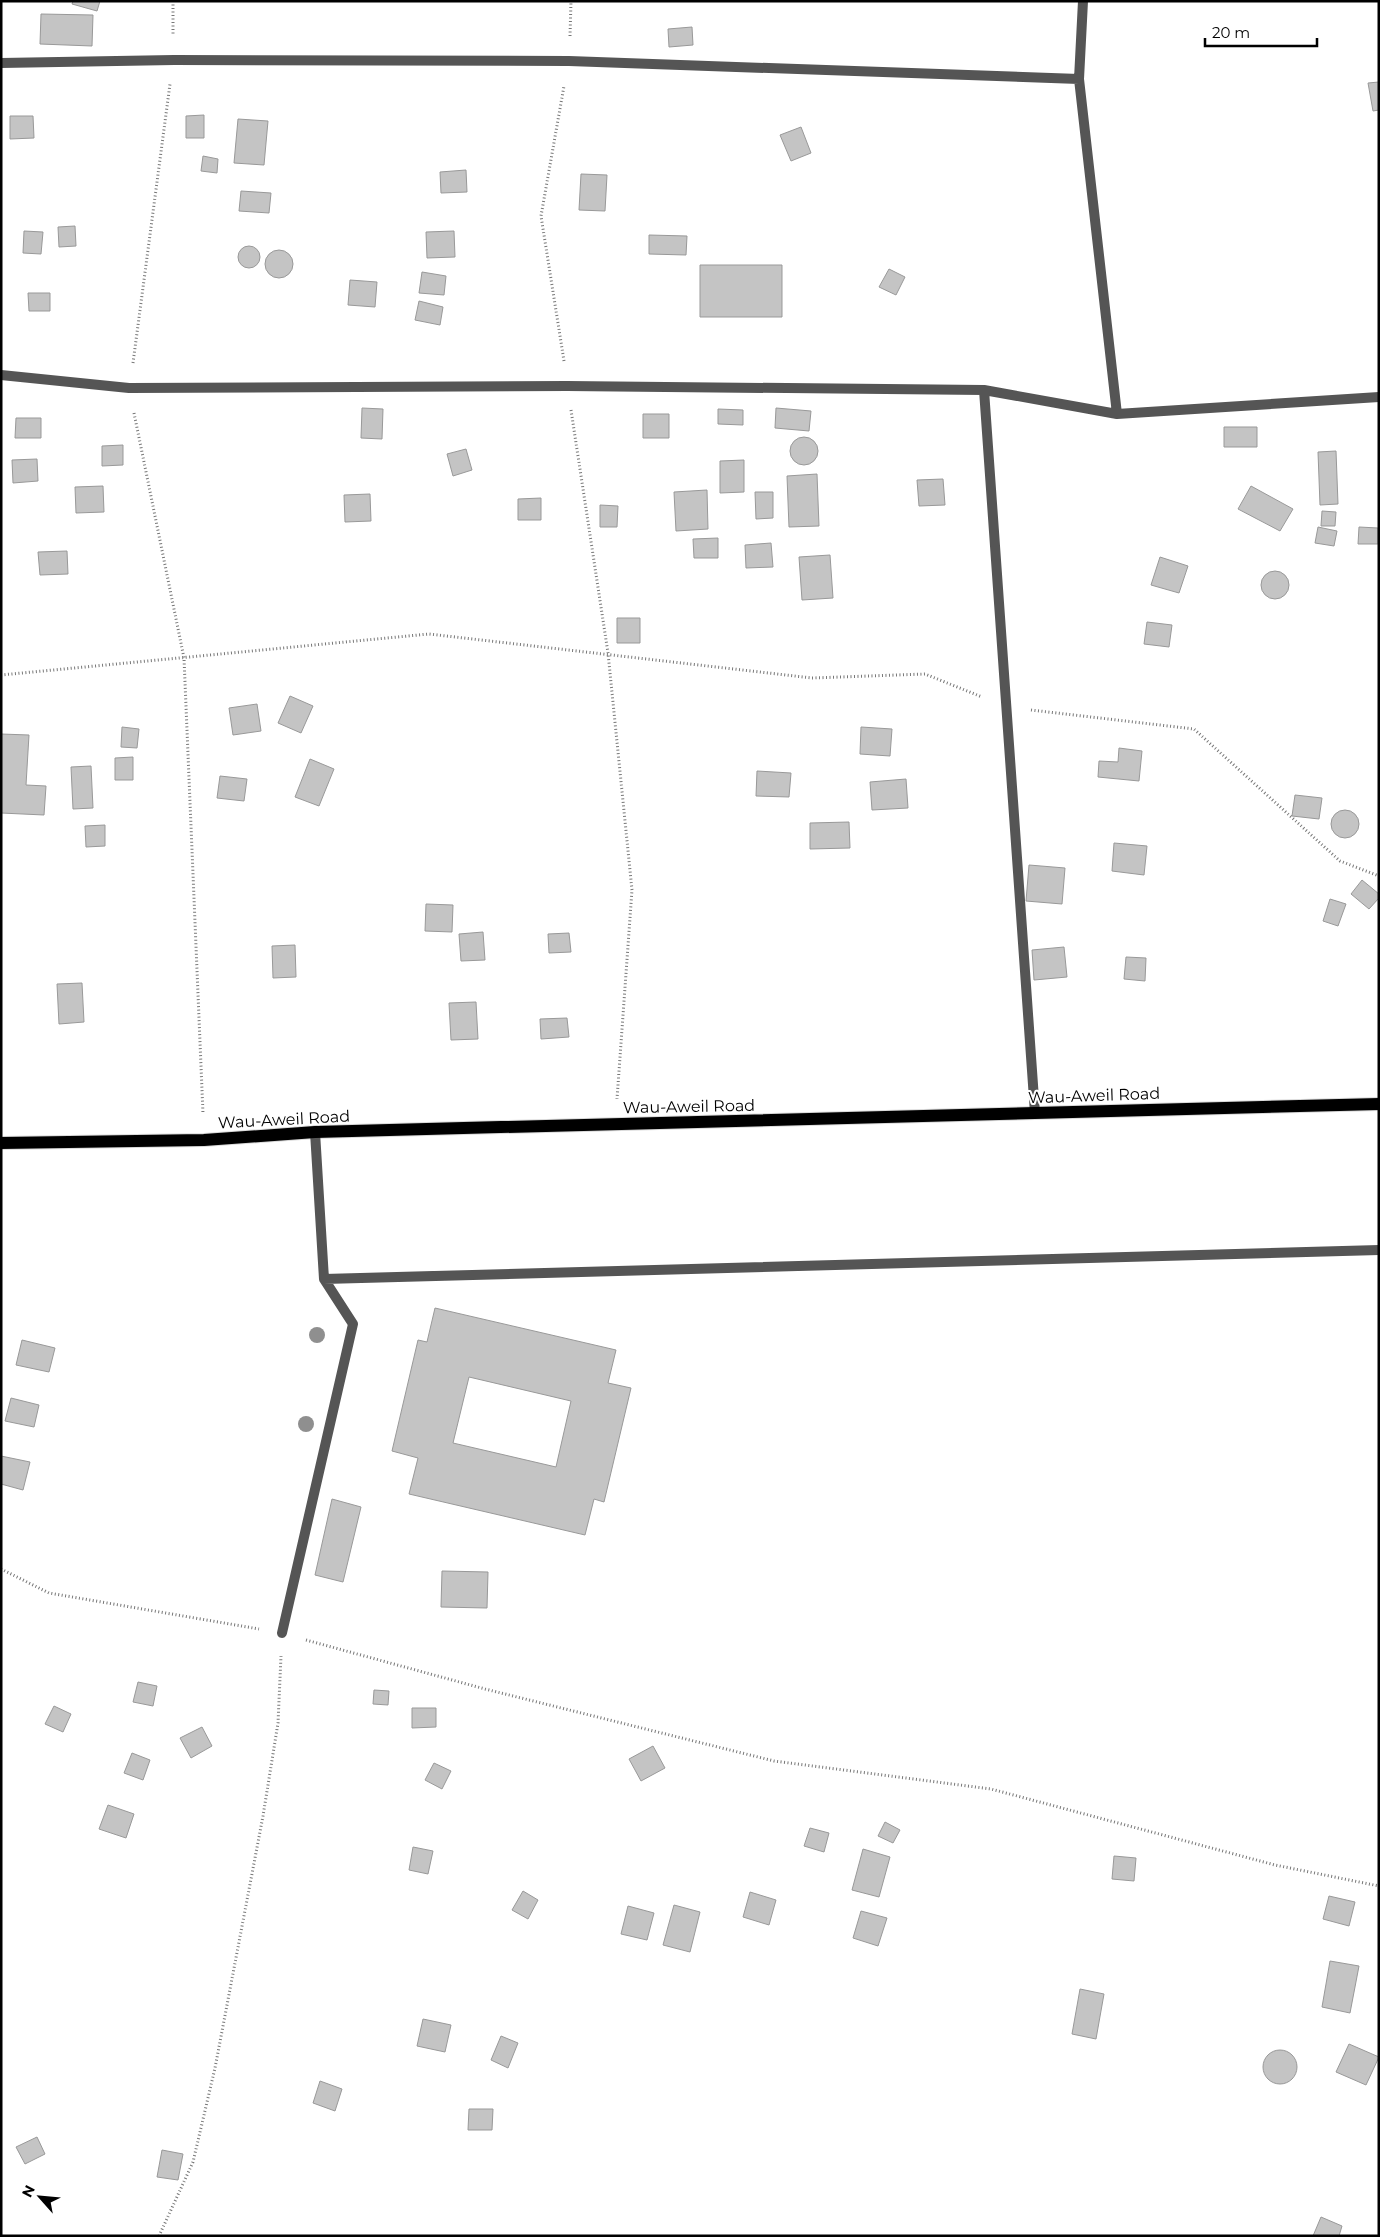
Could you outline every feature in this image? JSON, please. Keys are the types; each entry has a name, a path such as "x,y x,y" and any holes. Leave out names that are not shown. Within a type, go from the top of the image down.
{"main road":[{"name":"Wau-Aweil Road","path":"1,1143 204,1140 314,1132 1379,1104"}],"street":[{"path":"1083,1 1079,79 1117,414"},
{"path":"1,64 174,60 569,61 1079,79"},
{"path":"1,375 129,388 567,386 984,390 1117,414 1379,397"},
{"path":"984,390 1035,1113"},
{"path":"282,1633 353,1324 324,1279 314,1132"},
{"path":"324,1279 1379,1250"}],"path":[{"path":"173,1 174,60 129,388 184,658 204,1140"},
{"path":"571,1 569,61 541,216 585,516 608,653 632,890 615,1124"},
{"path":"1,675 429,634 608,653 812,678 925,674 1005,707 1194,729 1340,861 1379,876"},
{"path":"1,1569 49,1593 282,1633 484,1689 774,1762 991,1789 1274,1865 1379,1886"},
{"path":"159,2236 193,2162 215,2068 263,1816 278,1723 282,1633"}],"building":[{"path":"73,1 100,1 97,11 72,4"},
{"path":"41,14 93,15 92,46 40,44"},
{"path":"692,27 693,45 669,47 668,29"},
{"path":"1379,82 1379,110 1373,111 1368,83"},
{"path":"204,115 204,138 186,138 186,116"},
{"path":"10,116 33,116 34,138 10,139"},
{"path":"238,119 268,121 264,165 234,163"},
{"path":"801,127 811,153 791,161 780,135"},
{"path":"203,156 218,159 217,173 201,171"},
{"path":"466,170 467,192 441,193 440,172"},
{"path":"581,174 607,175 605,211 579,210"},
{"path":"241,191 271,193 269,213 239,211"},
{"path":"75,226 76,246 59,247 58,227"},
{"path":"24,231 43,232 41,254 23,253"},
{"path":"454,231 455,257 427,258 426,232"},
{"path":"649,235 687,236 686,255 649,254"},
{"path":"249,246 257,249 260,257 257,265 249,268 241,265 238,257 241,249"},
{"path":"279,250 289,254 293,264 289,274 279,278 269,274 265,264 269,254"},
{"path":"700,265 782,265 782,317 700,317"},
{"path":"889,269 905,277 896,295 879,287"},
{"path":"422,272 446,276 444,295 419,293"},
{"path":"350,280 377,282 375,307 348,305"},
{"path":"28,293 50,293 50,311 29,311"},
{"path":"419,301 443,307 440,325 415,320"},
{"path":"362,408 383,409 382,439 361,438"},
{"path":"776,408 811,411 809,431 775,428"},
{"path":"718,409 743,410 743,425 718,424"},
{"path":"643,414 669,414 669,438 643,438"},
{"path":"16,418 41,418 41,438 15,438"},
{"path":"1224,427 1257,427 1257,447 1224,447"},
{"path":"804,437 814,441 818,451 814,461 804,465 794,461 790,451 794,441"},
{"path":"123,445 123,465 102,466 102,446"},
{"path":"466,449 472,470 453,476 447,454"},
{"path":"1336,451 1338,504 1320,505 1318,452"},
{"path":"37,459 38,481 13,483 12,460"},
{"path":"744,460 744,492 720,493 720,461"},
{"path":"817,474 819,526 789,527 787,476"},
{"path":"943,479 945,505 919,506 917,480"},
{"path":"103,486 104,512 76,513 75,487"},
{"path":"1251,486 1293,509 1280,531 1238,509"},
{"path":"707,490 708,529 676,531 674,492"},
{"path":"755,492 773,492 773,518 756,519"},
{"path":"370,494 371,521 345,522 344,495"},
{"path":"541,498 541,520 518,520 518,499"},
{"path":"600,505 618,506 617,527 600,527"},
{"path":"1322,511 1336,512 1335,526 1321,526"},
{"path":"1318,527 1337,531 1334,546 1315,543"},
{"path":"1359,527 1378,528 1378,544 1358,544"},
{"path":"718,538 718,558 694,558 693,539"},
{"path":"771,543 773,567 746,568 745,545"},
{"path":"67,551 68,574 40,575 38,552"},
{"path":"830,555 833,598 802,600 799,557"},
{"path":"1160,557 1188,566 1179,593 1151,585"},
{"path":"1275,571 1285,575 1289,585 1285,595 1275,599 1265,595 1261,585 1265,575"},
{"path":"617,618 640,618 640,643 617,643"},
{"path":"1147,622 1172,625 1169,647 1144,644"},
{"path":"290,696 313,706 301,733 278,723"},
{"path":"257,704 261,731 233,735 229,708"},
{"path":"122,727 139,729 137,748 121,747"},
{"path":"861,727 892,729 890,756 860,754"},
{"path":"1,734 29,735 26,785 46,786 44,815 1,813"},
{"path":"1119,748 1142,751 1139,781 1098,777 1099,761 1118,762"},
{"path":"133,757 133,780 115,780 115,758"},
{"path":"310,759 334,769 319,806 295,797"},
{"path":"91,766 93,808 73,809 71,767"},
{"path":"757,771 791,773 789,797 756,796"},
{"path":"220,776 247,779 244,801 217,798"},
{"path":"906,779 908,808 872,810 870,782"},
{"path":"1295,795 1322,798 1319,819 1292,816"},
{"path":"1345,810 1355,814 1359,824 1355,834 1345,838 1335,834 1331,824 1335,814"},
{"path":"849,822 850,848 810,849 810,823"},
{"path":"105,825 105,846 86,847 85,826"},
{"path":"1114,843 1147,846 1144,875 1112,871"},
{"path":"1029,865 1065,868 1062,904 1026,901"},
{"path":"1362,880 1379,894 1379,898 1369,909 1351,894"},
{"path":"1330,899 1346,904 1338,926 1323,921"},
{"path":"426,904 453,905 452,932 425,931"},
{"path":"483,932 485,960 461,961 459,934"},
{"path":"569,933 571,952 549,953 548,934"},
{"path":"295,945 296,977 273,978 272,946"},
{"path":"1064,947 1067,977 1034,980 1032,950"},
{"path":"1126,957 1146,958 1145,981 1124,979"},
{"path":"82,983 84,1022 59,1024 57,984"},
{"path":"476,1002 478,1039 451,1040 449,1003"},
{"path":"567,1018 569,1037 541,1039 540,1019"},
{"path":"435,1308 616,1350 608,1383 631,1388 604,1502 594,1499 585,1535 409,1494 418,1458 392,1451 418,1340 427,1342","holes":["469,1377 571,1401 556,1467 453,1443"]},
{"path":"22,1340 55,1348 49,1372 16,1365"},
{"path":"11,1398 39,1405 34,1427 5,1421"},
{"path":"1,1456 30,1462 23,1490 1,1484"},
{"path":"332,1499 361,1507 343,1582 315,1575"},
{"path":"442,1571 488,1572 487,1608 441,1607"},
{"path":"138,1682 157,1686 153,1706 133,1702"},
{"path":"374,1690 389,1691 388,1705 373,1704"},
{"path":"54,1706 71,1714 63,1732 45,1724"},
{"path":"412,1708 436,1708 436,1727 412,1728"},
{"path":"202,1727 212,1746 191,1758 180,1738"},
{"path":"653,1746 665,1768 641,1781 629,1759"},
{"path":"132,1753 150,1760 143,1780 124,1773"},
{"path":"434,1763 451,1771 442,1789 425,1780"},
{"path":"108,1805 134,1814 126,1838 99,1829"},
{"path":"885,1822 900,1830 893,1843 878,1836"},
{"path":"810,1828 829,1833 824,1852 804,1846"},
{"path":"413,1847 433,1851 428,1874 409,1870"},
{"path":"863,1849 890,1857 879,1897 852,1890"},
{"path":"1114,1856 1136,1858 1134,1881 1112,1879"},
{"path":"523,1891 538,1900 528,1919 512,1910"},
{"path":"750,1892 776,1900 769,1925 743,1917"},
{"path":"1329,1896 1355,1902 1349,1926 1323,1919"},
{"path":"674,1905 700,1912 690,1952 663,1945"},
{"path":"628,1906 654,1913 647,1940 621,1934"},
{"path":"861,1911 887,1918 878,1946 853,1938"},
{"path":"1330,1961 1359,1966 1350,2013 1322,2007"},
{"path":"1080,1989 1104,1994 1096,2039 1072,2034"},
{"path":"423,2019 451,2025 445,2052 417,2046"},
{"path":"501,2036 518,2043 508,2068 491,2060"},
{"path":"1349,2044 1379,2057 1366,2085 1336,2072"},
{"path":"1280,2050 1287,2051 1292,2055 1296,2060 1296,2074 1292,2079 1287,2083 1280,2084 1273,2083 1268,2079 1264,2074 1263,2067 1264,2060 1268,2055 1273,2051"},
{"path":"320,2081 342,2089 335,2111 313,2103"},
{"path":"469,2109 493,2109 492,2130 468,2130"},
{"path":"37,2137 45,2154 25,2164 16,2147"},
{"path":"162,2150 183,2154 178,2180 157,2177"},
{"path":"1321,2217 1342,2226 1339,2236 1313,2236"}]}
